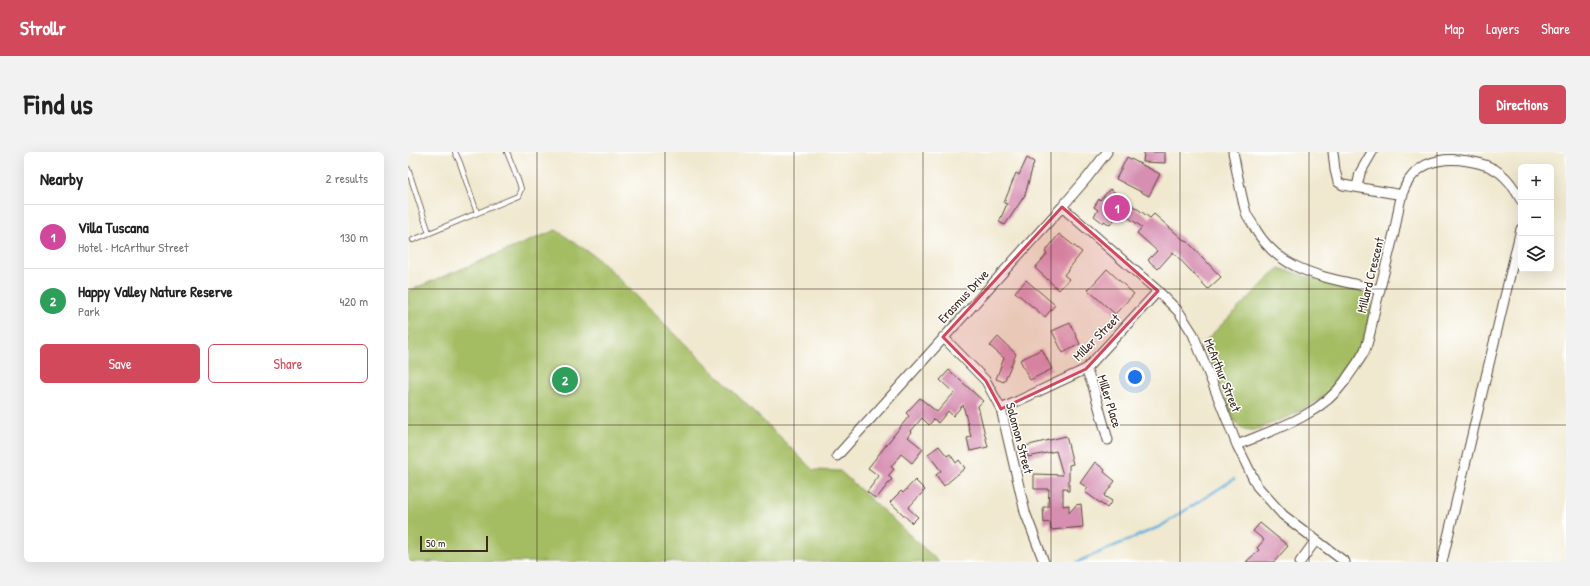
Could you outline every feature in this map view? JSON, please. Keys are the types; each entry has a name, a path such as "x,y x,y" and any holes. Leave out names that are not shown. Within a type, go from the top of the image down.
{"street":[{"name":"Erasmus Drive","path":"837,456 1062,207 1107,152"},
{"path":"1233,152 1245,210 1258,236 1277,256 1293,266 1307,271 1380,290"},
{"path":"1333,152 1338,182 1343,185 1403,195"},
{"path":"1357,187 1363,166 1372,152"},
{"name":"Millard Crescent","path":"1237,445 1301,418 1326,401 1344,382 1365,350 1403,195 1408,181 1416,172 1426,164 1437,160 1455,158 1476,162 1500,172 1509,180 1518,195"},
{"name":"McArthur Street","path":"1062,207 1158,291 1178,312 1193,334 1237,445 1251,476 1270,502 1283,515 1345,562"},
{"path":"1442,562 1519,236"},
{"name":"Miller Street","path":"1001,409 1086,369 1158,291"},
{"name":"Solomon Street","path":"943,337 986,381 1001,409 1025,512 1044,562"},
{"name":"Miller Place","path":"1086,369 1093,386 1108,440"},
{"path":"1300,562 1316,540"}],"lane":[{"path":"455,152 477,213"},
{"path":"413,240 518,196 521,189 507,152"},
{"path":"408,169 429,233"}],"highlighted area":[{"path":"1062,207 1158,291 1086,369 1001,409 986,381 943,337"}],"green space":[{"path":"556,230 599,259 813,470 840,471 939,562 408,562 408,291"},
{"path":"1279,268 1311,278 1353,286 1364,291 1370,297 1371,309 1362,343 1353,362 1338,383 1311,405 1259,428 1245,430 1235,422 1203,343"}],"building":[{"path":"1144,152 1165,152 1165,163 1143,162"},
{"path":"1127,157 1160,174 1149,196 1116,179"},
{"path":"1027,158 1034,162 1025,195 1005,225 999,222 1007,204 1004,203 1016,173 1019,175"},
{"path":"1110,189 1150,218 1154,214 1186,242 1187,241 1221,277 1208,289 1173,252 1158,269 1148,260 1157,251 1137,233 1142,227 1120,212 1110,225 1104,221 1103,223 1094,216 1098,210 1094,207 1099,199 1100,200"},
{"path":"1059,234 1082,252 1064,275 1069,279 1059,290 1035,268 1047,254 1045,252"},
{"path":"1107,269 1134,294 1115,314 1088,290"},
{"path":"1026,280 1055,305 1045,317 1015,292"},
{"path":"1070,323 1080,344 1063,353 1052,331"},
{"path":"998,337 1016,354 1004,382 996,379 1004,358 990,346"},
{"path":"1042,349 1052,369 1030,380 1020,360"},
{"path":"949,370 983,401 978,406 988,447 970,451 967,438 971,437 963,405 953,416 948,411 938,423 934,419 929,425 922,418 908,437 923,449 912,463 901,454 891,467 894,469 888,476 892,479 876,499 867,492 879,476 868,468 909,416 906,413 920,398 937,412 954,393 940,380"},
{"path":"1066,436 1073,464 1069,465 1069,491 1067,491 1066,488 1063,488 1063,506 1069,505 1069,513 1076,505 1081,504 1083,527 1051,530 1050,522 1044,523 1043,507 1048,507 1049,489 1034,489 1034,474 1063,475 1056,451 1028,457 1025,446"},
{"path":"939,446 947,456 950,454 956,463 959,460 965,468 944,486 936,475 941,471 928,454"},
{"path":"1095,462 1115,481 1104,496 1112,501 1107,508 1085,492 1088,488 1080,483"},
{"path":"915,480 925,490 908,508 918,517 912,523 890,502 901,491 903,493"},
{"path":"1260,523 1288,546 1274,562 1246,562 1259,550 1257,548 1264,540 1253,531"}],"waterway":[{"path":"1077,562 1161,526 1234,479"}],"place":[{"name":"Villa Tuscana","path":"1117,208"},
{"name":"Happy Valley Nature Reserve","path":"565,380"}]}
